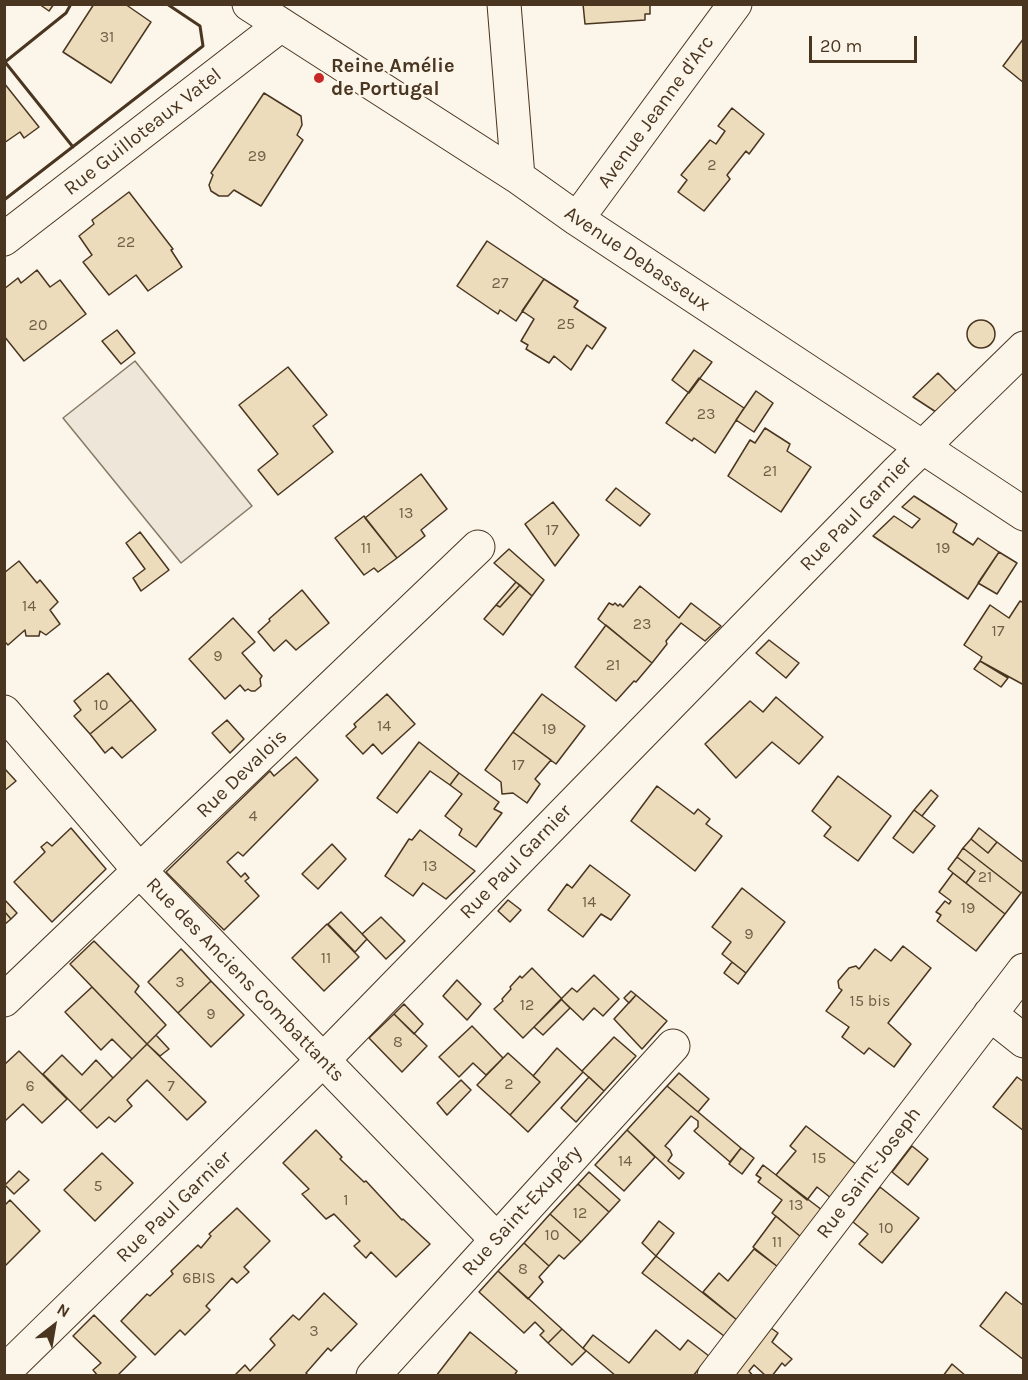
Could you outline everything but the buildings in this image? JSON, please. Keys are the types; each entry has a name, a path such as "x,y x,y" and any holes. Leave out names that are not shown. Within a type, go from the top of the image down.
{"street":[{"name":"Avenue Debasseux","path":"249,4 518,177 577,219 1023,514"},
{"path":"504,4 518,177"},
{"name":"Avenue Jeanne d'Arc","path":"577,219 735,4"},
{"name":"Rue Guilloteaux Vatel","path":"4,239 281,25"},
{"name":"Rue Paul Garnier","path":"4,1372 322,1061 921,448 1023,348"},
{"name":"Rue Devalois","path":"4,1000 478,547"},
{"name":"Rue des Anciens Combattants","path":"4,711 140,871 496,1239"},
{"name":"Rue Saint-Joseph","path":"714,1376 1023,970"},
{"path":"990,1014 1023,1041"},
{"name":"Rue Saint-Exupéry","path":"373,1376 673,1046"}],"shaded area":[{"path":"135,361 252,506 181,563 63,418"}],"wall":[{"path":"71,4 66,13 5,62 73,147"},
{"path":"4,200 203,46 200,26 167,4"}],"place":[{"name":"Reine Amélie de Portugal","path":"319,78"}]}
